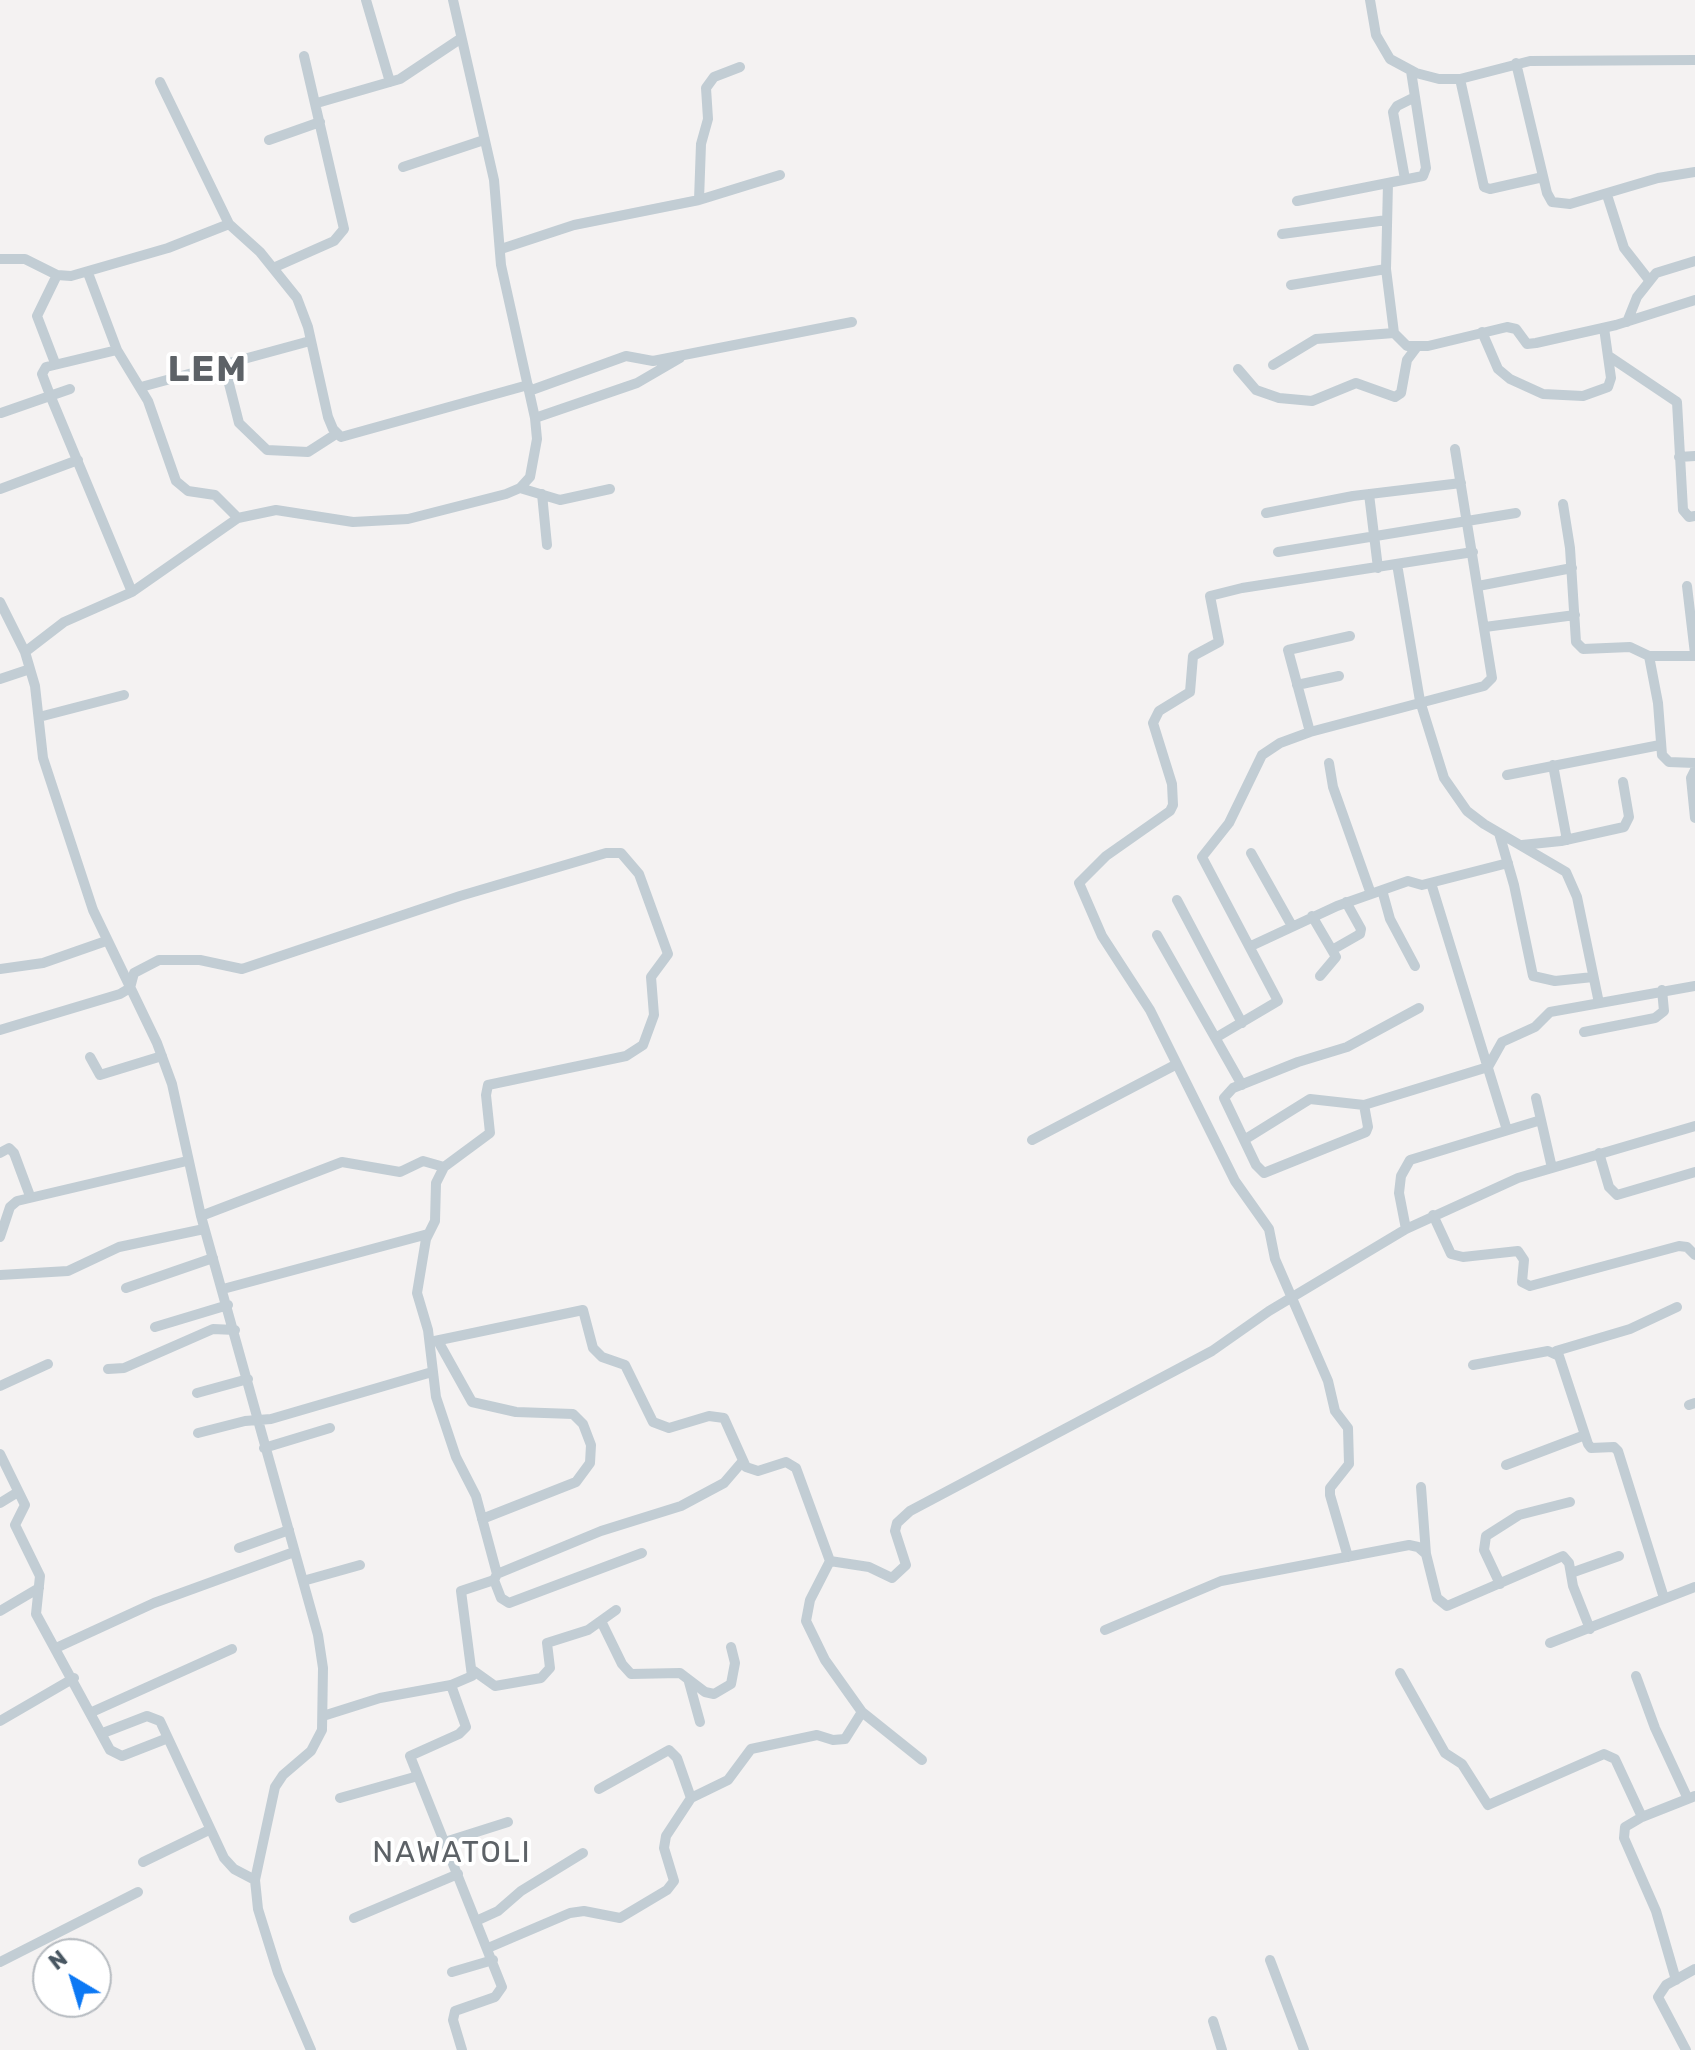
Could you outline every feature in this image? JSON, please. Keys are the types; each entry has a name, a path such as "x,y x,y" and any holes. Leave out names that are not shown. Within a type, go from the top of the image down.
{"street":[{"path":"366,0 390,82"},
{"path":"25,652 47,632 132,592 238,518 276,510 343,521 380,522 506,494 520,488 530,477 534,460 535,418 507,295 500,216 453,0"},
{"path":"1370,0 1382,50 1399,66 1439,79 1460,79 1516,63 1695,60"},
{"path":"317,103 390,82 417,70 460,39"},
{"path":"273,268 334,241 344,229 304,56"},
{"path":"1516,63 1549,198 1558,204 1607,195 1658,178 1695,172"},
{"path":"699,200 708,82 740,67"},
{"path":"1297,201 1426,173 1411,71"},
{"path":"1460,79 1484,187 1543,177"},
{"path":"160,82 229,224 273,268 297,298 324,404 336,434"},
{"path":"1405,179 1393,112 1415,97"},
{"path":"269,140 320,122"},
{"path":"403,167 484,140"},
{"path":"501,249 611,216 699,200 780,175"},
{"path":"1388,183 1386,269 1394,333 1401,343 1416,348 1512,327 1527,344 1627,322 1695,300"},
{"path":"1607,195 1624,248 1649,280"},
{"path":"1282,234 1387,220"},
{"path":"0,259 25,259 57,275 88,273 168,248 229,224"},
{"path":"1627,322 1637,297 1649,280 1668,267 1695,261"},
{"path":"1291,285 1386,269"},
{"path":"88,273 117,350 141,387 176,481 188,491 215,495 238,518"},
{"path":"55,363 37,316 57,275"},
{"path":"224,364 239,423 267,450 308,452 336,434 349,437 528,388 626,356 653,361 852,322"},
{"path":"1482,332 1498,369 1510,379 1543,394 1561,396 1599,392 1608,387 1610,357 1604,328"},
{"path":"1273,365 1316,339 1394,333"},
{"path":"141,387 310,341"},
{"path":"1238,369 1256,390 1296,401 1324,398 1356,383 1395,397 1401,393 1407,360 1416,348"},
{"path":"117,350 55,363 42,371 132,592"},
{"path":"535,418 637,383 684,356"},
{"path":"1610,357 1674,397 1683,510 1689,517 1695,516"},
{"path":"1,413 70,389"},
{"path":"1217,1037 1278,1001 1202,857 1229,823 1262,755 1280,743 1310,732 1489,683 1492,673 1455,449"},
{"path":"1679,457 1695,456"},
{"path":"0,489 78,460"},
{"path":"1266,513 1369,494 1461,483"},
{"path":"520,488 560,500 610,489"},
{"path":"542,494 547,545"},
{"path":"1369,494 1378,568"},
{"path":"1563,504 1572,568 1576,642 1583,649 1630,647 1649,656 1695,655 1687,586"},
{"path":"1278,552 1516,513"},
{"path":"1348,1557 1330,1488 1349,1464 1351,1435 1335,1411 1328,1381 1275,1259 1269,1229 1235,1181 1150,1010 1102,936 1079,883 1106,856 1170,811 1173,805 1172,784 1153,723 1159,711 1190,692 1193,656 1219,642 1210,596 1242,588 1473,552"},
{"path":"1397,564 1420,701 1432,748 1454,796 1467,811 1556,865 1572,882 1599,1003"},
{"path":"1478,586 1572,568"},
{"path":"0,602 25,652 47,773 106,941 162,1056 178,1109 204,1229 235,1330 264,1448 322,1653 323,1716 318,1741 275,1787 255,1880 258,1909 278,1973 311,2050"},
{"path":"1485,627 1575,615"},
{"path":"1310,732 1288,650 1350,636"},
{"path":"1649,656 1658,703 1660,745 1665,760 1695,763"},
{"path":"0,679 30,669"},
{"path":"1297,685 1339,676"},
{"path":"39,717 124,695"},
{"path":"1507,775 1660,745"},
{"path":"1329,763 1333,787 1376,892 1415,966"},
{"path":"1553,765 1567,840"},
{"path":"1695,770 1691,778 1695,818"},
{"path":"1522,845 1567,840 1617,829 1628,822 1623,782"},
{"path":"1499,833 1533,976 1555,981 1593,977"},
{"path":"0,1030 112,998 130,988 134,973 159,960 200,960 242,969 460,896 606,853 621,853 639,874 668,954 651,977 654,1015 643,1045 626,1056 518,1081 493,1082 486,1095 490,1133 444,1167 436,1183 435,1221 428,1234 417,1284 434,1342 472,1402 516,1412 573,1414 583,1424 591,1445 590,1463 576,1482 482,1519"},
{"path":"1251,853 1292,926"},
{"path":"1251,946 1312,916 1408,881 1422,885 1508,863"},
{"path":"1431,883 1507,1130"},
{"path":"1177,900 1242,1023"},
{"path":"1332,950 1360,934 1361,929 1346,902"},
{"path":"1312,916 1336,960 1320,976"},
{"path":"1157,935 1242,1085"},
{"path":"0,969 43,963 106,941"},
{"path":"1244,1140 1310,1099 1364,1105 1488,1067 1502,1042 1535,1027 1550,1012 1695,986"},
{"path":"1584,1032 1655,1018 1664,1011 1662,990"},
{"path":"1364,1105 1368,1122 1366,1132 1301,1155 1269,1172 1260,1170 1224,1098 1226,1093 1242,1085 1347,1047 1419,1008"},
{"path":"90,1057 100,1075 162,1056"},
{"path":"1032,1140 1177,1064"},
{"path":"1536,1098 1552,1168"},
{"path":"1406,1229 1399,1193 1401,1176 1410,1160 1541,1120"},
{"path":"830,1561 869,1567 892,1578 906,1565 895,1531 897,1523 910,1511 1212,1351 1292,1297 1406,1229 1518,1178 1695,1126"},
{"path":"0,1153 9,1148 14,1153 30,1196"},
{"path":"1599,1153 1609,1187 1617,1195 1695,1172"},
{"path":"0,1237 10,1207 30,1196 83,1188 187,1161"},
{"path":"201,1216 342,1162 400,1172 423,1161 444,1167"},
{"path":"1433,1215 1447,1250 1456,1257 1518,1251 1524,1260 1521,1276 1525,1285 1679,1246 1687,1247 1695,1255"},
{"path":"0,1275 68,1271 119,1247 204,1229"},
{"path":"223,1289 428,1234"},
{"path":"126,1288 213,1258"},
{"path":"155,1327 228,1305"},
{"path":"1473,1365 1556,1351 1630,1329 1677,1307"},
{"path":"434,1342 583,1310 593,1348 602,1357 625,1365 653,1422 669,1428 718,1415 728,1424 742,1462 752,1471 792,1463 830,1561 810,1600 806,1621 825,1660 862,1712 922,1760"},
{"path":"108,1369 124,1368 218,1328 235,1330"},
{"path":"434,1342 432,1372 444,1425 476,1496 501,1598 509,1603 642,1553"},
{"path":"1556,1351 1591,1448 1614,1447 1618,1451 1664,1598"},
{"path":"0,1386 48,1364"},
{"path":"198,1433 258,1421 432,1372"},
{"path":"197,1393 248,1379"},
{"path":"264,1448 330,1428"},
{"path":"1506,1465 1585,1435"},
{"path":"0,1454 25,1510 15,1525 35,1562 39,1588 36,1614 74,1678 110,1750 122,1756 168,1738"},
{"path":"323,1716 380,1698 469,1679 474,1671 461,1591 582,1538 681,1506 724,1483 742,1462"},
{"path":"1421,1487 1426,1554 1437,1598 1447,1606 1557,1556 1566,1558 1590,1629"},
{"path":"0,1503 18,1492"},
{"path":"1500,1584 1484,1550 1486,1536 1519,1515 1570,1502"},
{"path":"239,1548 289,1530"},
{"path":"1105,1630 1221,1581 1409,1545 1418,1547 1426,1554"},
{"path":"56,1648 154,1603 294,1552"},
{"path":"1571,1573 1619,1556"},
{"path":"303,1581 360,1565"},
{"path":"1550,1643 1695,1587"},
{"path":"0,1611 39,1588"},
{"path":"474,1671 495,1686 541,1678 550,1668 547,1643 582,1633 616,1610"},
{"path":"601,1621 622,1664 631,1674 672,1672 687,1676 705,1692 714,1694 726,1690 735,1674 731,1647"},
{"path":"92,1712 232,1649"},
{"path":"1400,1673 1445,1753 1466,1769 1484,1803 1493,1804 1523,1788 1609,1754 1615,1759 1642,1817"},
{"path":"687,1676 700,1722"},
{"path":"1636,1676 1655,1728 1691,1797 1625,1827 1624,1838 1656,1911 1676,1980"},
{"path":"0,1721 74,1678"},
{"path":"451,1685 466,1727 459,1734 410,1756 493,1960 500,1993 460,2008 453,2015 462,2050"},
{"path":"488,1948 570,1913 584,1911 620,1918 667,1890 674,1881 664,1848 666,1836 691,1798 728,1780 751,1749 817,1735 840,1741 854,1728 862,1712"},
{"path":"103,1733 155,1716 209,1830 234,1869 255,1880"},
{"path":"599,1789 669,1750 677,1758 691,1798"},
{"path":"340,1798 418,1776"},
{"path":"445,1842 508,1822"},
{"path":"143,1862 209,1830"},
{"path":"476,1921 498,1911 521,1891 583,1853"},
{"path":"354,1918 458,1874"},
{"path":"0,1962 138,1892"},
{"path":"452,1972 493,1960"},
{"path":"1270,1960 1304,2050"},
{"path":"1686,2050 1658,1997 1676,1980 1695,1969"},
{"path":"1213,2021 1222,2050"}],"district":[{"name":"LEM","path":"208,371"},
{"name":"NAWATOLI","path":"452,1853"}]}
